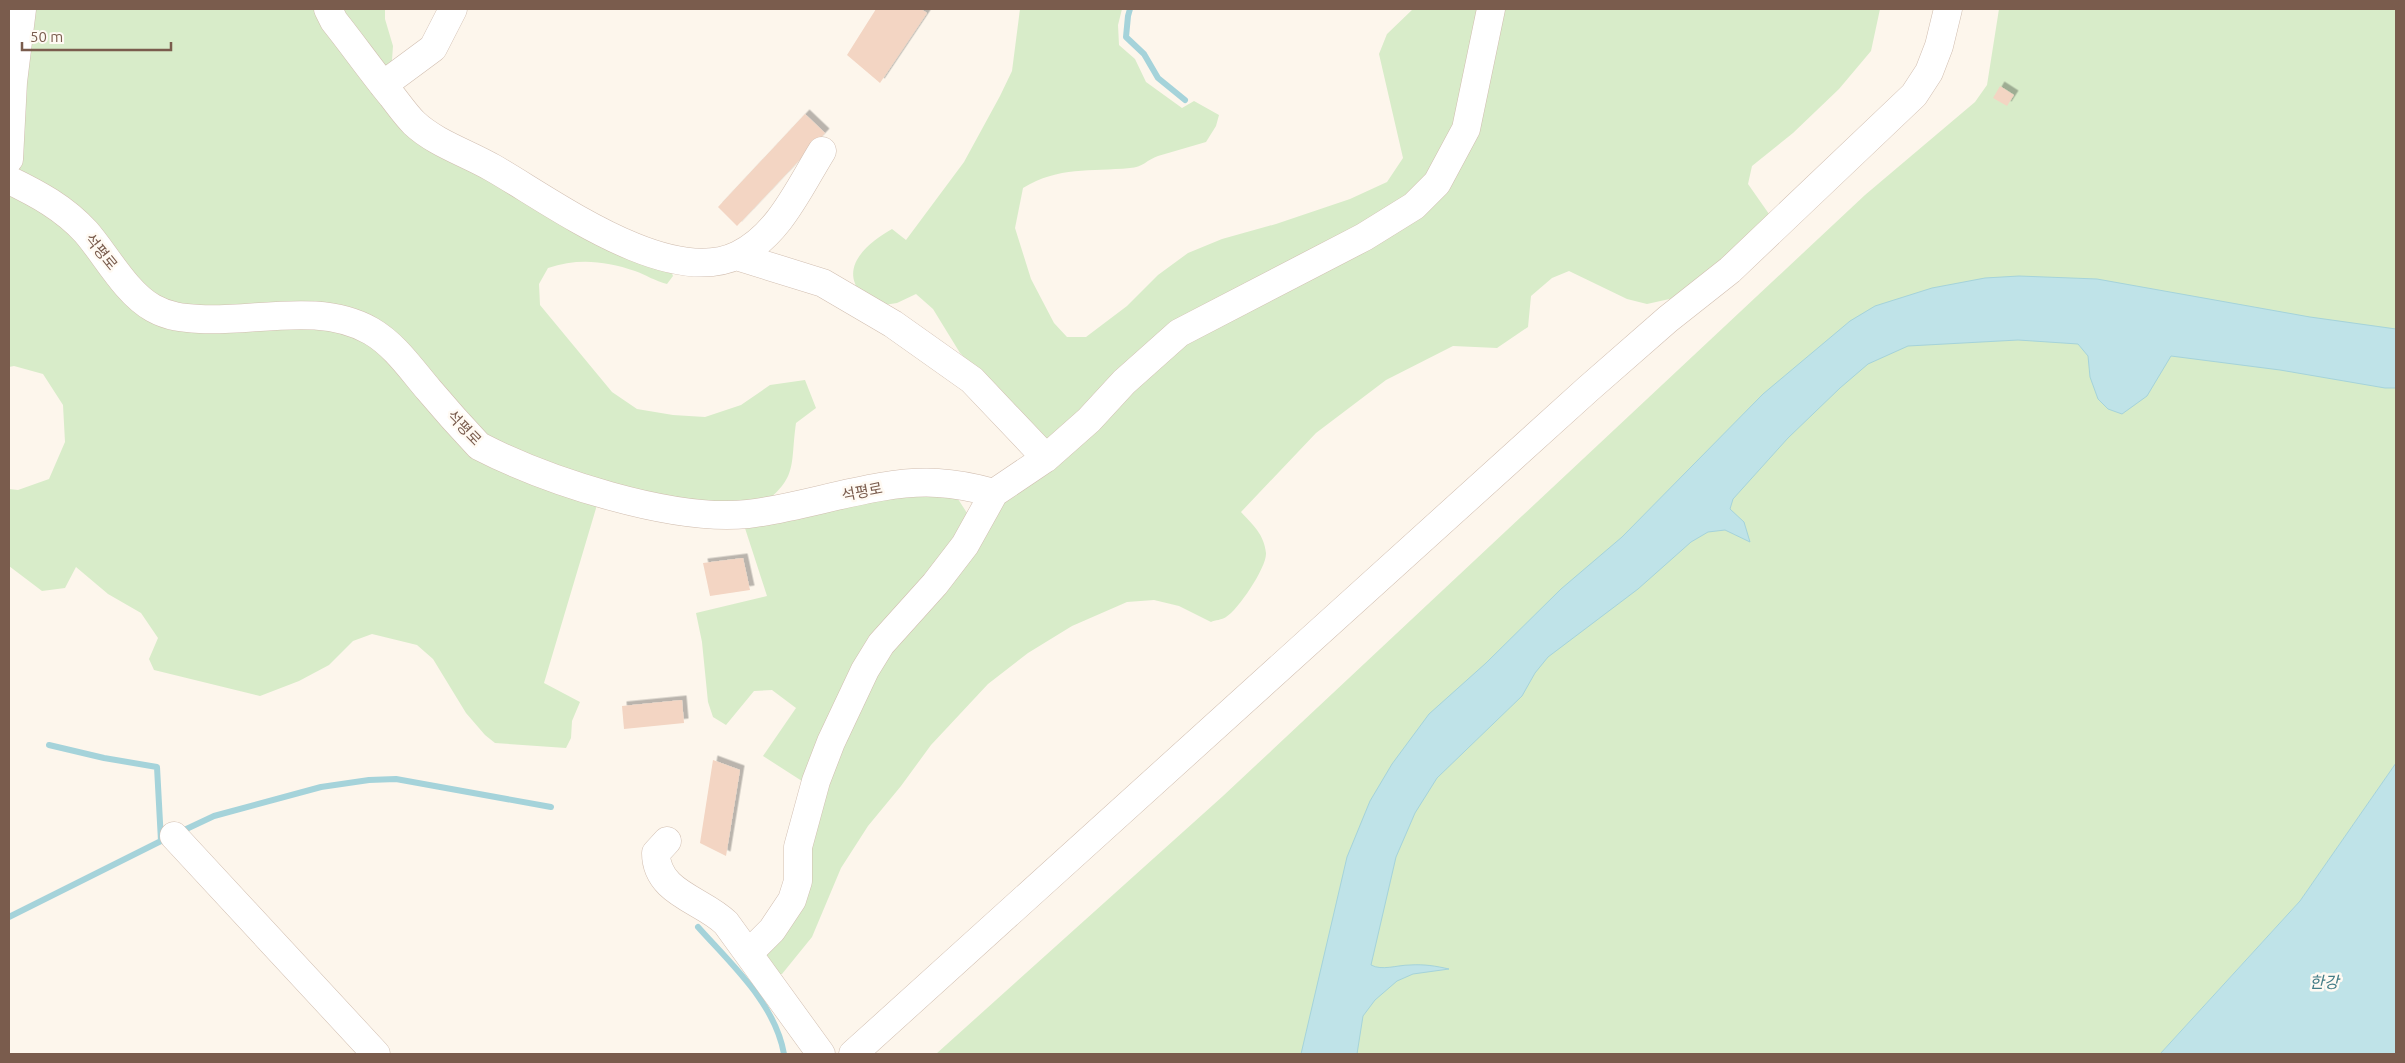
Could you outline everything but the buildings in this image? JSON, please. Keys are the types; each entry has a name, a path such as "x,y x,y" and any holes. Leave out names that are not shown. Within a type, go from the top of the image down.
{"street":[{"path":"9,159 14,82 22,9"},
{"path":"328,9 334,21 414,123 445,143 506,175 588,226 662,257 695,262 736,256 758,242 775,226 822,151"},
{"path":"383,85 432,48 453,9"},
{"path":"749,953 772,930 792,900 798,881 798,847 816,781 830,742 865,670 881,644 935,584 965,545 994,493 1046,458 1089,420 1124,382 1179,333 1381,227 1414,206 1437,183 1466,129 1491,9"},
{"path":"853,1054 1588,389 1668,319 1730,270 1793,208 1860,147 1914,95 1928,72 1939,46 1948,9"},
{"name":"석평로","path":"9,180 44,196 66,213 86,232 136,294 152,308 174,318 229,321 296,315 347,320 372,331 394,348 479,446 498,456 564,482 638,503 697,514 722,516 749,514 904,485 936,483 970,486 994,493"},
{"path":"736,256 823,283 893,324 972,380 1046,458"},
{"path":"174,836 376,1054"},
{"path":"667,841 656,853 656,867 666,881 688,898 716,913 749,953 821,1054"}],"green space":[{"path":"9,9 385,9 385,19 393,46 389,102 668,263 673,276 667,284 635,271 613,265 581,262 548,268 539,284 540,305 612,392 637,409 673,415 705,417 741,405 770,385 805,380 816,408 796,423 792,460 787,479 760,506 597,505 544,683 580,702 572,721 571,738 566,748 495,743 485,735 466,713 433,659 417,645 372,634 353,641 329,665 299,681 260,696 154,670 149,659 158,638 141,613 108,594 76,567 65,588 42,591 9,566 9,489 18,490 49,479 65,442 63,405 43,374 14,366 9,367"},
{"path":"1020,9 1122,9 1118,25 1119,45 1135,59 1146,82 1182,108 1194,101 1219,115 1216,126 1206,142 1158,156 1134,168 1062,173 1036,181 1023,188 1015,228 1031,279 1054,323 1067,337 1086,337 1127,306 1158,275 1188,253 1222,239 1276,224 1350,199 1387,182 1403,158 1379,54 1387,34 1413,9 1880,9 1871,51 1839,89 1793,133 1752,166 1748,184 1769,214 1740,247 1683,296 1647,304 1627,299 1569,271 1552,278 1531,296 1528,327 1497,348 1453,346 1386,380 1316,433 1241,512 1260,535 1266,553 1257,578 1231,613 1224,618 1211,622 1179,606 1154,600 1127,602 1072,626 1028,653 988,684 931,745 868,826 841,868 812,937 782,974 771,974 765,959 819,792 763,756 796,708 772,690 754,691 726,725 713,717 708,702 702,642 696,613 767,596 743,522 941,491 958,499 967,513 1047,442 960,353 933,309 916,294 897,303 878,306 860,292 854,282 853,272 855,263 867,247 892,229 906,240 964,162 1012,71"},
{"path":"1999,9 2396,9 2396,763 2300,901 2160,1054 936,1054 1223,796 1865,195 1975,102 1987,85"}],"water":[{"path":"2019,276 2097,279 2310,317 2396,329 2396,388 2385,388 2280,370 2171,356 2147,396 2122,414 2108,409 2098,399 2090,377 2088,356 2078,344 2018,340 1908,346 1868,364 1788,438 1733,499 1730,509 1744,522 1750,542 1725,530 1708,532 1691,542 1638,589 1548,657 1535,673 1522,696 1437,778 1415,813 1396,857 1371,965 1385,968 1420,965 1449,969 1413,974 1397,981 1375,1000 1363,1016 1357,1054 1301,1054 1347,857 1370,801 1392,764 1429,714 1486,663 1561,589 1622,537 1763,394 1850,321 1875,306 1932,288 1985,278"},
{"name":"한강","path":"2396,763 2396,1054 2160,1054 2300,901"}],"waterway":[{"path":"1130,9 1126,37 1144,54 1158,78 1185,100"},
{"path":"49,745 104,758 157,767 161,841"},
{"path":"180,832 214,816 321,787 369,780 396,779 551,807"},
{"path":"9,917 169,837"},
{"path":"698,927 762,1001 779,1035 784,1054"}]}
